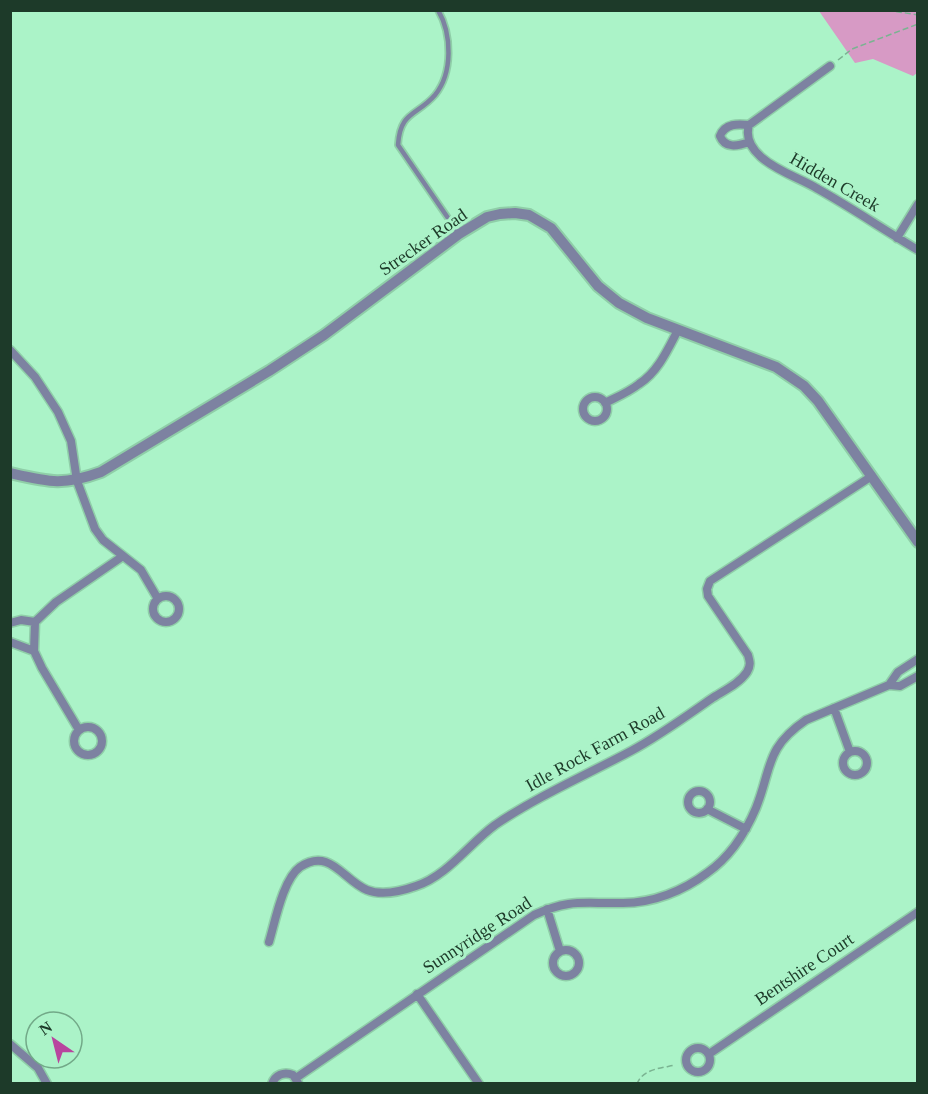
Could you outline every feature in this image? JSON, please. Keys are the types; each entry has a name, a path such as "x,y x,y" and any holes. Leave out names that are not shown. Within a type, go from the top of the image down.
{"street":[{"path":"748,128 830,66"},
{"path":"739,124 748,128 749,142 739,146 728,145 721,140 720,136 724,128 739,124"},
{"name":"Hidden Creek","path":"749,142 762,158 786,174 816,188 918,250"},
{"path":"897,238 918,204"},
{"name":"Strecker Road","path":"10,472 46,482 77,481 101,472 269,372 324,335 459,234 488,218 515,213 529,215 551,228 598,286 619,303 647,318 776,367 791,375 818,401 918,542"},
{"path":"605,403 640,384 651,374 678,330"},
{"path":"10,350 35,377 58,412 71,441 77,481 95,529 103,540 141,570 158,599"},
{"name":"Idle Rock Farm Road","path":"269,942 291,876 312,861 324,861 337,867 367,890 397,891 419,885 444,869 470,846 517,811 650,741 736,682 751,664 748,655 708,596 707,589 710,581 872,476"},
{"path":"79,730 34,651 35,622 56,602 123,556"},
{"path":"10,623 21,620 35,622"},
{"path":"10,642 34,651"},
{"name":"Sunnyridge Road","path":"889,685 898,672 918,659"},
{"name":"Sunnyridge Road","path":"272,1083 275,1078 285,1073 293,1075 297,1081 417,994 534,915 570,902 644,901 692,884 719,864 746,829 756,807 769,761 794,728 834,708 889,685 900,686 918,676"},
{"path":"834,708 850,752"},
{"path":"707,809 746,829"},
{"path":"547,909 560,951"},
{"name":"Bentshire Court","path":"709,1054 918,912"},
{"path":"417,994 479,1083"},
{"path":"10,1044 38,1068 46,1083"}],"lane":[{"path":"438,10 445,24 448,45 444,77 434,96 404,122 400,128 398,145 459,234"}],"path":[{"path":"887,10 918,15"},
{"path":"830,66 852,49 918,24"},
{"path":"638,1083 639,1078 651,1071 675,1065"}],"shaded area":[{"path":"819,11 917,11 917,73 913,76 873,59 855,63"}]}
